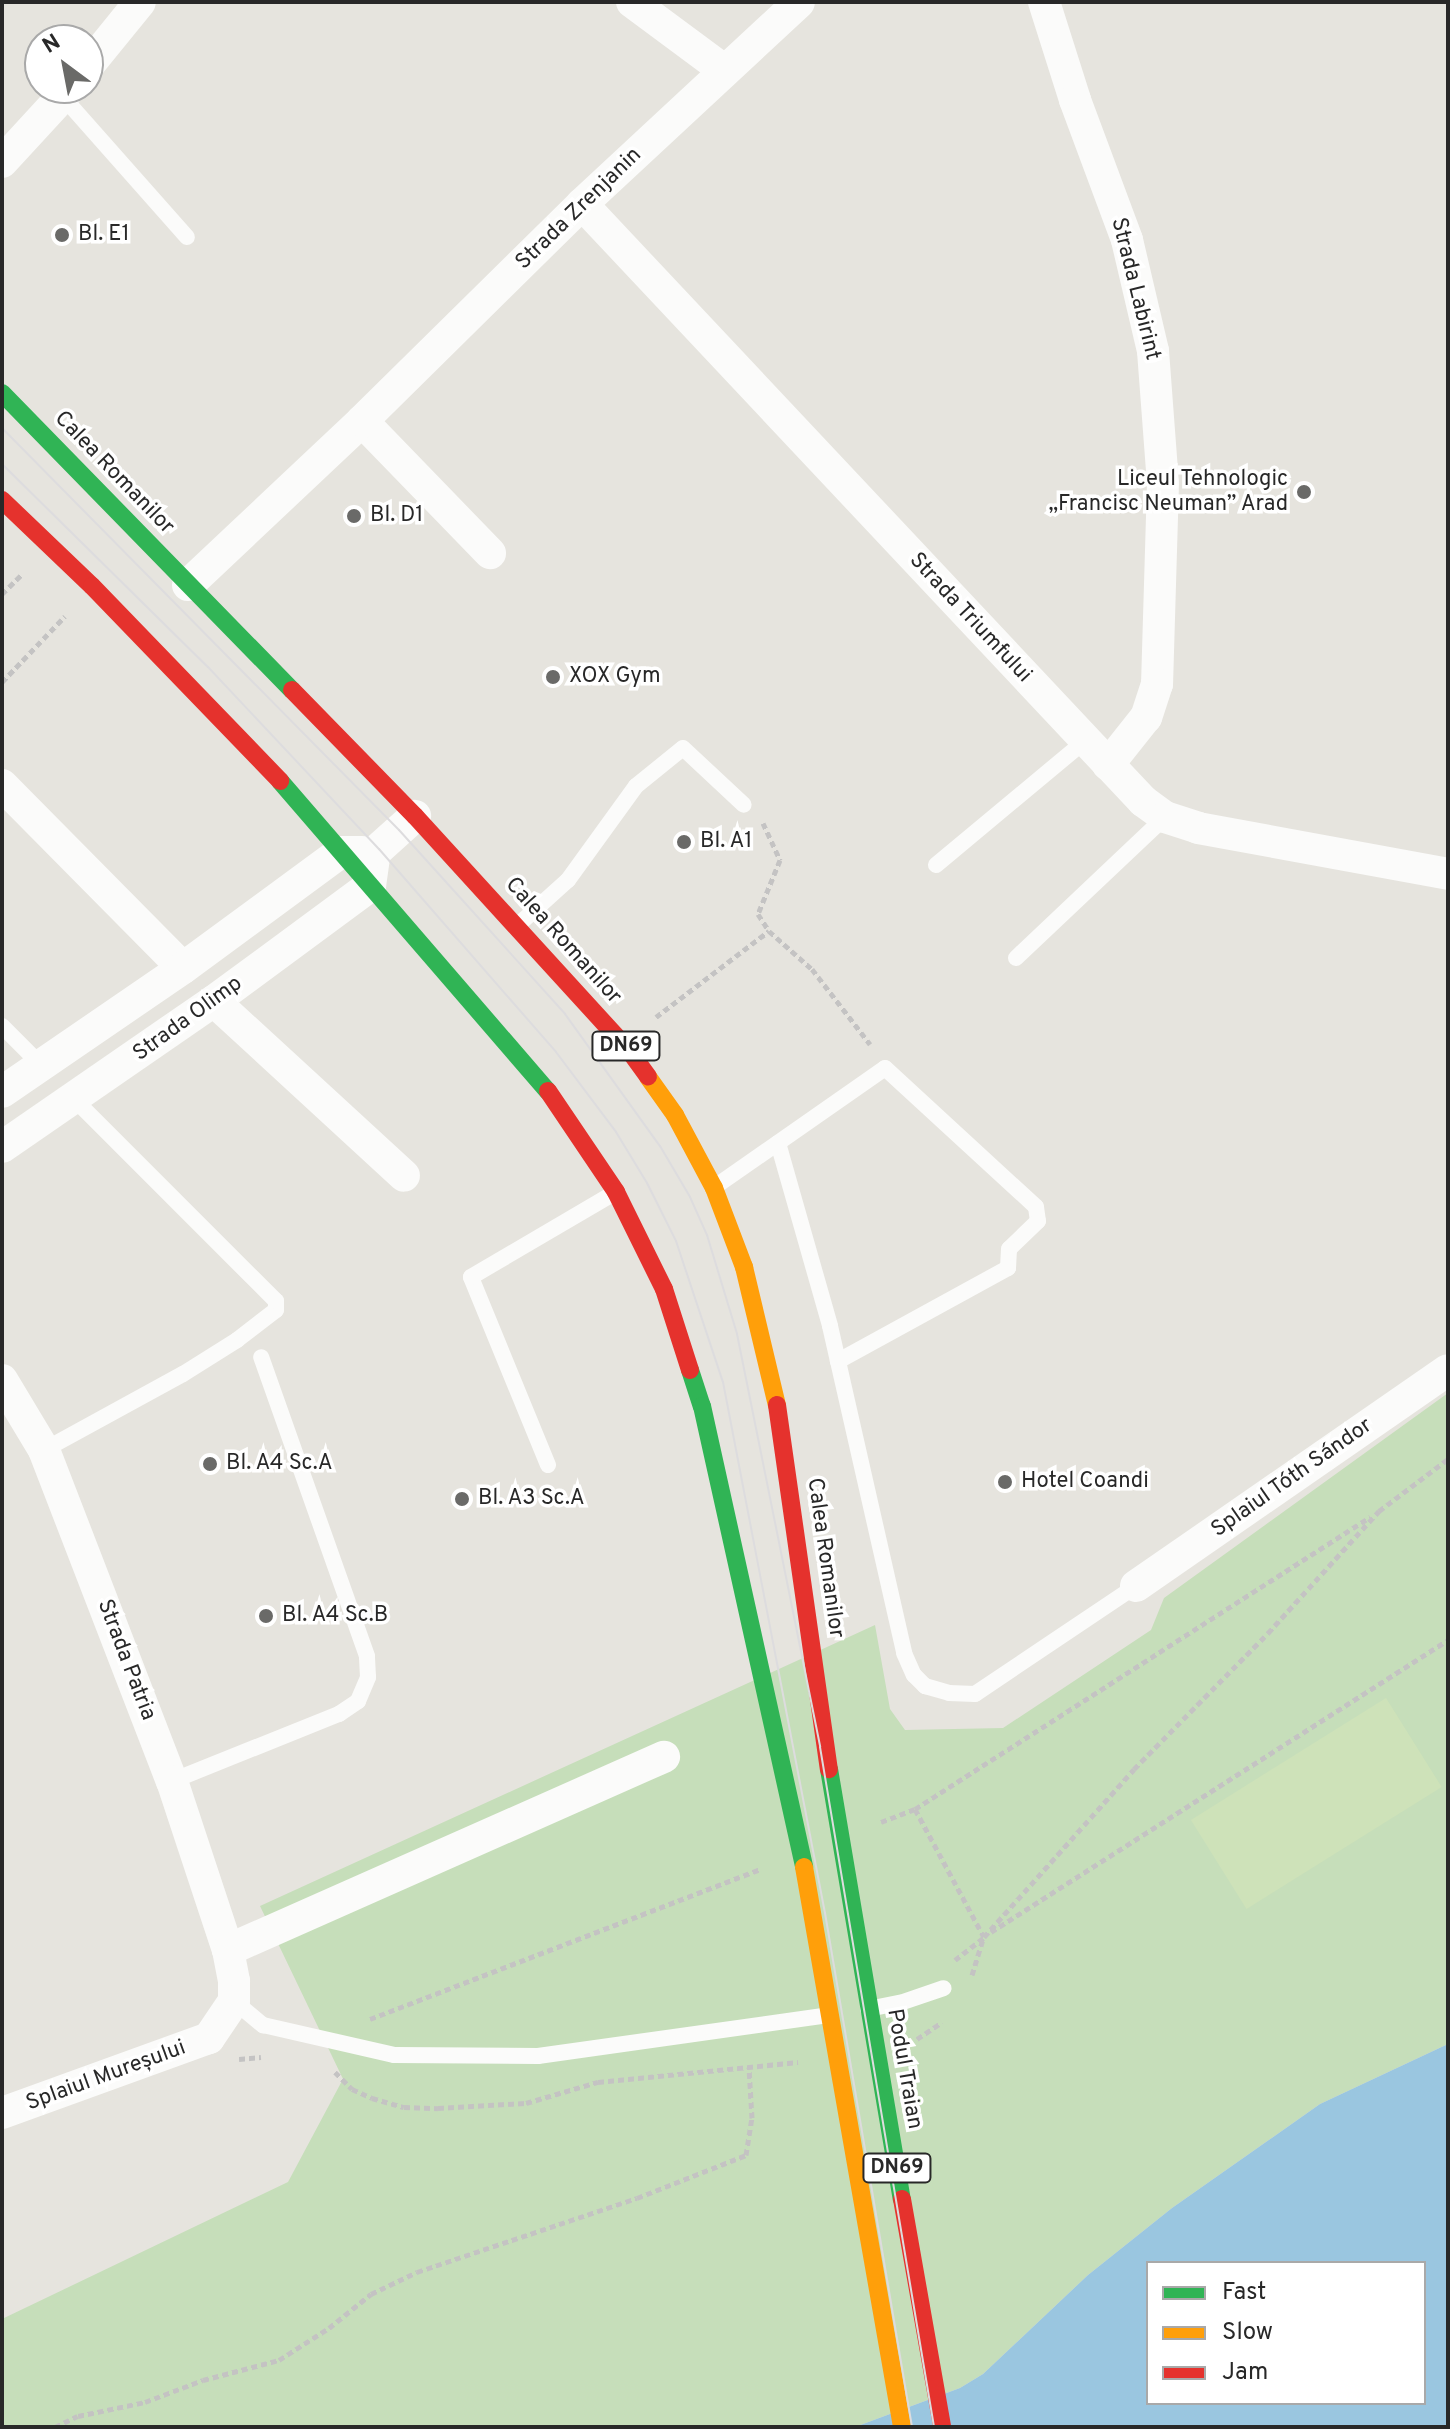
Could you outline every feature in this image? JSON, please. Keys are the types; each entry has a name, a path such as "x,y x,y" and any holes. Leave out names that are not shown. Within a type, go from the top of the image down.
{"main road":[{"name":"Calea Romanilor","path":"2,393 415,816 516,926 652,1079 714,1188 744,1267 776,1399 796,1520 838,1838 851,1908"},
{"name":"DN69","path":"2,500 92,586 287,788 544,1086 587,1145 616,1192 664,1289 702,1406 815,1915 902,2427"},
{"name":"Podul Traian","path":"851,1908 942,2427"}],"street":[{"path":"104,46 140,2"},
{"path":"632,2 724,70"},
{"name":"Strada Zrenjanin","path":"188,585 362,421 582,204 799,2"},
{"name":"Strada Labirint","path":"1044,2 1075,100 1127,240 1153,351 1163,483 1157,684 1146,717 1108,765"},
{"path":"2,162 56,104"},
{"name":"Strada Triumfului","path":"582,204 1143,801 1165,817 1198,828 1448,874"},
{"path":"362,421 490,553"},
{"path":"2,785 183,968"},
{"path":"370,886 375,852 415,816"},
{"path":"341,852 375,852"},
{"name":"Strada Olimp","path":"2,1092 183,968 341,852"},
{"name":"Strada Olimp","path":"2,1147 75,1100 370,886"},
{"path":"214,1001 404,1176"},
{"name":"Splaiul Tóth Sándor","path":"1136,1586 1448,1370"},
{"name":"Strada Patria","path":"2,1380 44,1450 172,1781 228,1950 234,2001"},
{"path":"228,1950 664,1757"},
{"name":"Splaiul Mureșului","path":"2,2113 209,2038 234,2001"}],"lane":[{"path":"77,104 187,237"},
{"path":"936,865 1085,741"},
{"path":"516,926 568,880 636,786 683,748 744,805"},
{"path":"1016,958 1165,817"},
{"path":"2,1026 42,1066"},
{"path":"714,1188 885,1068 1036,1207 1038,1221 1009,1249 1008,1268 838,1361"},
{"path":"44,1450 183,1374 276,1310 276,1301 75,1100"},
{"path":"778,1143 838,1361 904,1653 914,1675 925,1686 949,1693 975,1694 1136,1586"},
{"path":"548,1465 471,1277 616,1192"},
{"path":"172,1781 339,1714 358,1701 368,1677 367,1656 261,1357"},
{"path":"234,2001 263,2025 394,2055 538,2056 848,2012 900,2003 944,1988"}],"path":[{"path":"2,682 92,586"},
{"path":"744,805 764,825 780,860 758,914 769,931 812,969 885,1068"},
{"path":"654,1018 769,931"},
{"path":"838,1838 915,1809 1379,1511 1448,1459"},
{"path":"970,1979 984,1937 1134,1769 1268,1633 1379,1511"},
{"path":"984,1937 1448,1640"},
{"path":"915,1809 984,1937"},
{"path":"802,1853 320,2039 337,2077 372,2098 404,2107 526,2103 598,2082 805,2061"},
{"path":"913,2041 950,2016"},
{"path":"55,2427 78,2416 145,2402 203,2380 279,2360 329,2328 371,2294 417,2272 637,2198 746,2155 752,2118 749,2067"}],"green space":[{"path":"1448,1393 1448,2044 1320,2104 1172,2208 1088,2275 983,2374 960,2388 855,2427 2,2427 2,2319 288,2182 343,2079 260,1906 875,1625 890,1709 905,1730 1003,1728 1151,1630 1164,1598"},
{"path":"1386,1698 1442,1787 1247,1909 1191,1820"}],"water":[{"path":"1448,2044 1448,2427 855,2427 960,2388 983,2374 1088,2275 1172,2208 1320,2104"}],"tram line":[{"path":"2,428 399,830 565,1014 660,1146 690,1197 707,1235 737,1334 820,1747 934,2427"},
{"path":"2,464 208,667 379,849 556,1052 616,1132 647,1183 676,1241 723,1382 825,1913 912,2427"}],"traffic: fast":[{"path":"2,393 292,690"},
{"path":"280,781 548,1091"},
{"path":"690,1370 702,1406 804,1867"},
{"path":"829,1769 902,2199"}],"traffic: slow":[{"path":"648,1077 675,1115 714,1188 744,1267 777,1405"},
{"path":"804,1867 902,2427"}],"traffic: jam":[{"path":"2,500 92,586 280,781"},
{"path":"292,690 415,816 628,1049 648,1077"},
{"path":"548,1091 616,1192 664,1289 690,1370"},
{"path":"777,1405 829,1769"},
{"path":"902,2199 942,2427"}],"place":[{"name":"Bl. E1","path":"62,235"},
{"name":"Liceul Tehnologic „Francisc Neuman” Arad","path":"1304,492"},
{"name":"Bl. D1","path":"354,516"},
{"name":"XOX Gym","path":"553,677"},
{"name":"Bl. A1","path":"684,842"},
{"name":"Bl. A4 Sc.A","path":"210,1464"},
{"name":"Hotel Coandi","path":"1005,1482"},
{"name":"Bl. A3 Sc.A","path":"462,1499"},
{"name":"Bl. A4 Sc.B","path":"266,1616"}]}
